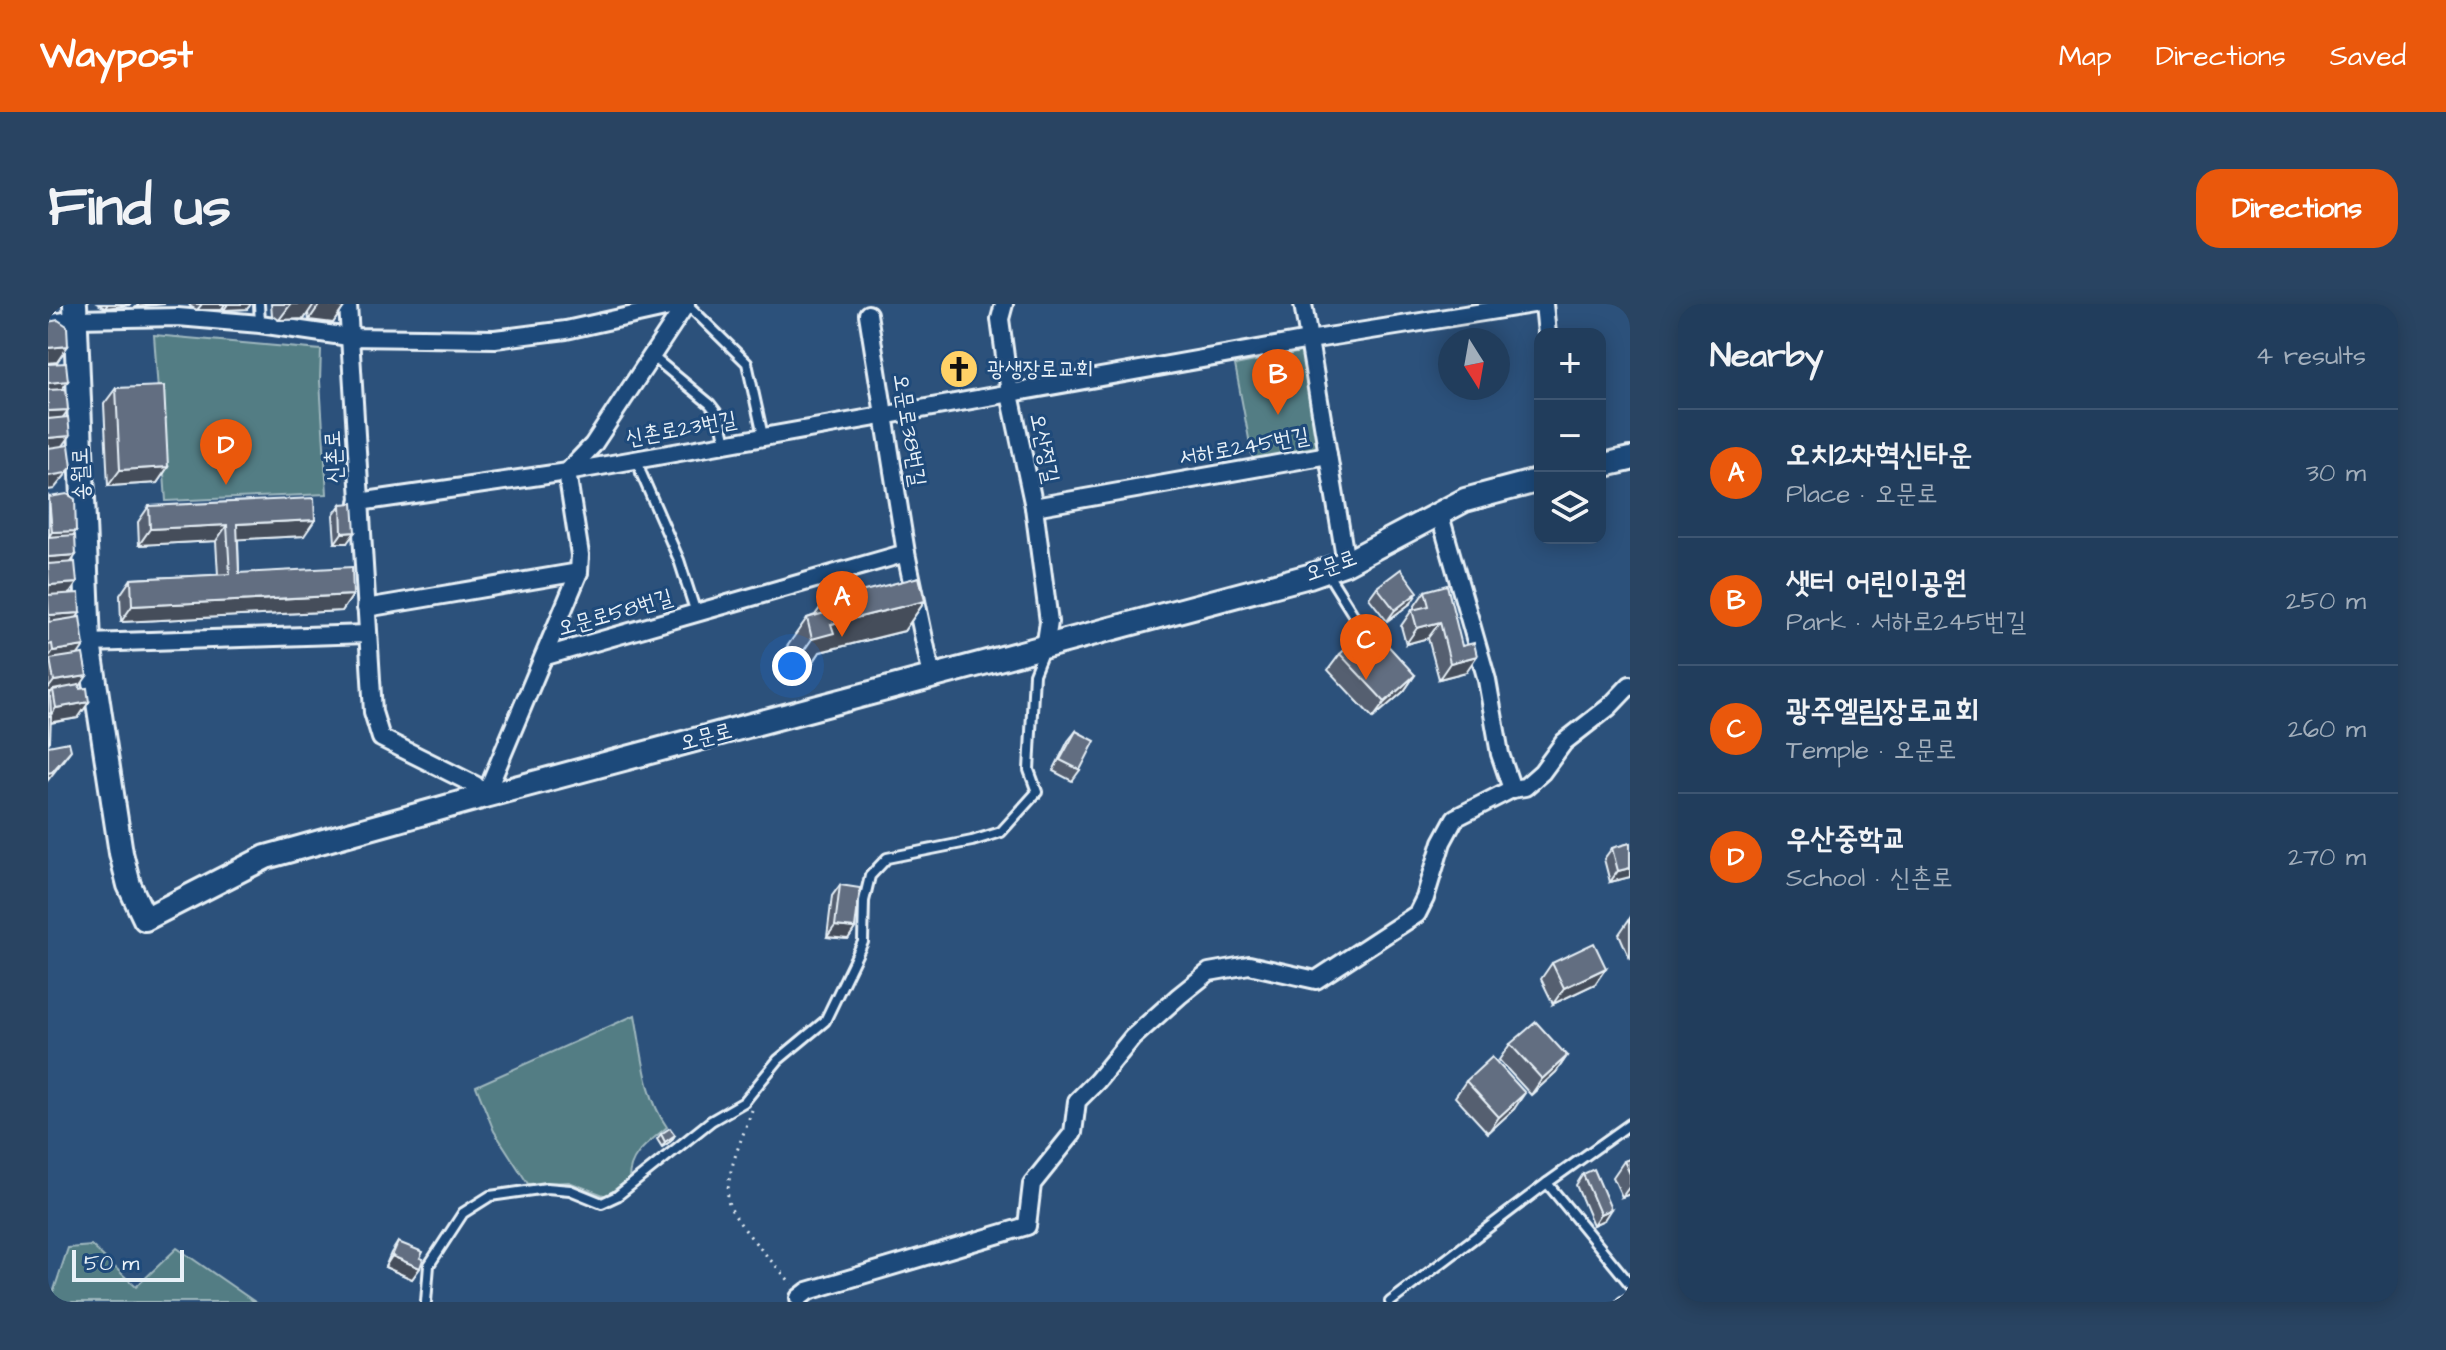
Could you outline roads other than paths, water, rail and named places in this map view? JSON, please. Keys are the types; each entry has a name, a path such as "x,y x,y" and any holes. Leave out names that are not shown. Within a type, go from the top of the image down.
{"street":[{"name":"신촌로","path":"348,304 373,712 381,738 475,785 485,796"},
{"path":"48,324 76,312 177,311 349,337 495,339 531,336 685,304"},
{"path":"567,472 593,445 685,304"},
{"name":"오산정길","path":"1004,304 1000,319 1010,394 1034,507 1049,622 1045,648"},
{"name":"서하로245번길","path":"1303,304 1328,455 1336,567"},
{"name":"신촌로23번길","path":"359,502 567,472 1309,340 1533,304"},
{"path":"1544,304 1546,328"},
{"name":"오문로38번길","path":"865,309 906,553 932,677"},
{"name":"송월로","path":"76,312 76,498 89,643"},
{"name":"서하로245번길","path":"1169,483 1328,455"},
{"path":"1606,465 1630,459"},
{"name":"오문로58번길","path":"485,796 579,572 580,555 567,472"},
{"name":"오문로","path":"89,643 121,853 129,885 145,919 266,857 1336,567 1465,500 1534,482"},
{"name":"오산정길","path":"1034,507 1169,483"},
{"path":"1439,512 1487,680 1500,754 1512,789"},
{"path":"697,613 906,553"},
{"path":"366,608 579,572"},
{"name":"오문로58번길","path":"546,656 697,613"},
{"path":"89,643 367,634"},
{"path":"799,1298 808,1291 1027,1226 1032,1184 1073,1133 1077,1101 1132,1038 1209,972 1249,965 1316,980 1417,914 1442,842 1455,818 1512,789 1525,787 1542,772 1564,742 1609,707 1630,685"}],"lane":[{"path":"259,304 260,324"},
{"path":"685,304 747,363 763,436"},
{"path":"652,356 710,404 720,417 726,443"},
{"path":"638,459 697,613"},
{"path":"1336,567 1359,624"},
{"path":"426,1302 429,1265 463,1213 490,1196 547,1188 570,1190 602,1203 617,1196 711,1121 744,1102 778,1060 825,1021 863,942 864,901 870,876 887,858 1001,832 1037,792 1029,770 1034,674 1045,648"},
{"path":"1390,1302 1630,1124"},
{"path":"1547,1183 1630,1284"},
{"path":"1622,1302 1630,1298"}],"place":[{"name":"광생장로교회","path":"959,369"},
{"name":"샛터 어린이공원","path":"1278,415"},
{"name":"우산중학교","path":"226,485"},
{"name":"오치2차혁신타운","path":"842,637"},
{"name":"광주엘림장로교회","path":"1366,680"}]}
